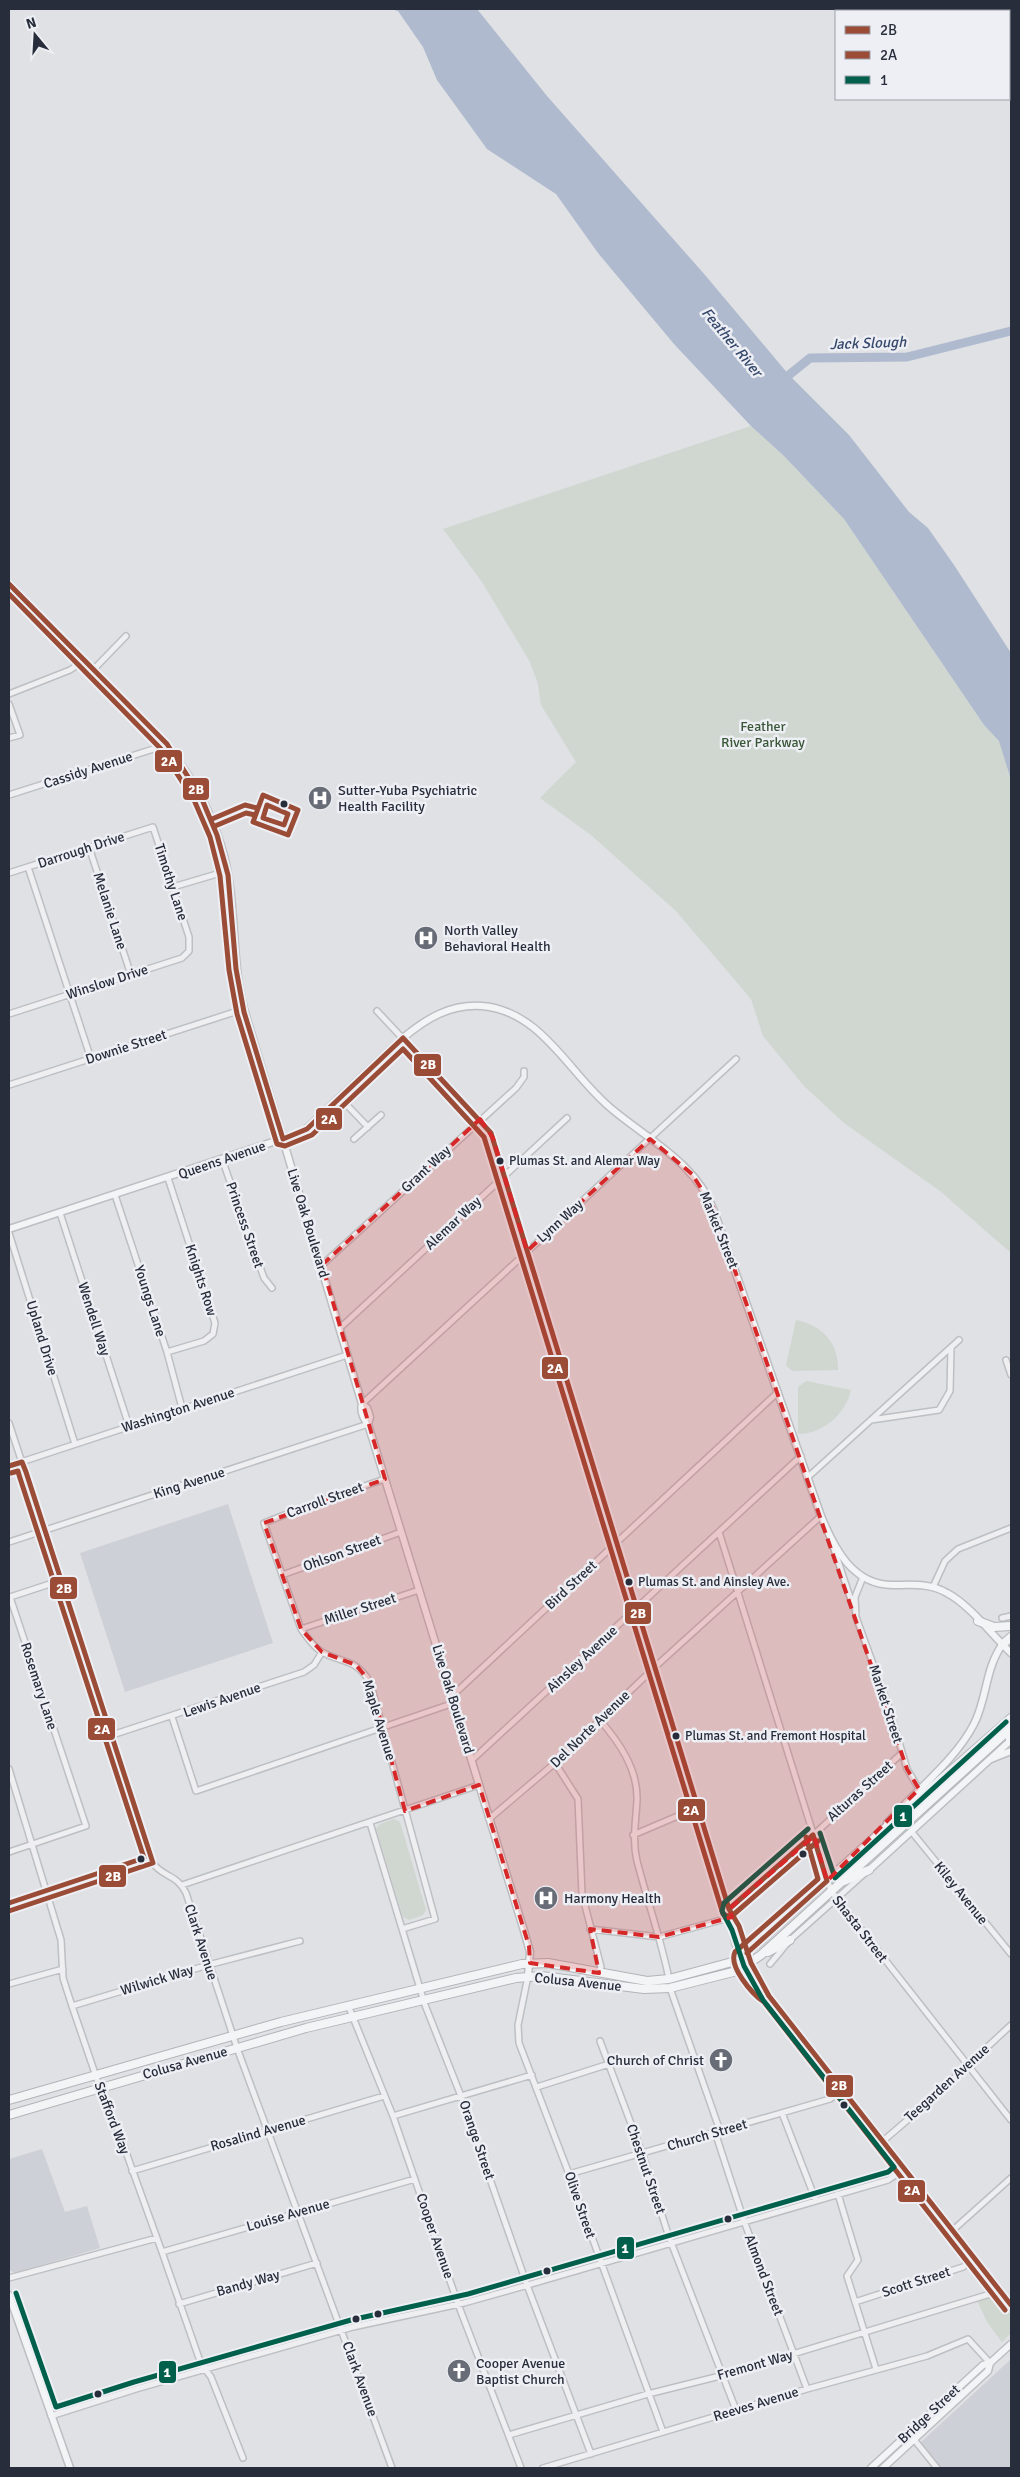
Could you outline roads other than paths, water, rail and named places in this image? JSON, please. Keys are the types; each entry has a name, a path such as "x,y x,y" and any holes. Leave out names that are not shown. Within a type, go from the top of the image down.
{"highway":[{"path":"978,1621 994,1626 1011,1626"},
{"path":"1002,1645 1011,1637"},
{"name":"Colusa Avenue","path":"9,2100 348,2005 530,1963 548,1963 641,1981 669,1978 726,1964 744,1955 874,1837 1011,1718"},
{"name":"Colusa Avenue","path":"9,2114 352,2016 528,1976 647,1989 670,1988 727,1974 748,1965 761,1955 1011,1728"},
{"path":"842,1881 869,1870"},
{"path":"761,1955 790,1940"},
{"path":"590,1982 600,1973"}],"main road":[{"name":"Live Oak Boulevard","path":"9,584 167,744 191,778 218,837 227,871 236,974 244,1009 322,1265 347,1355 362,1404 367,1408 370,1417 368,1424 529,1946 530,1963 528,1976"},
{"name":"Market Street","path":"404,1038 427,1019 455,1008 488,1007 511,1013 532,1026 611,1109 692,1174 708,1198 832,1543 848,1565 863,1577"},
{"name":"Queens Avenue","path":"9,1231 60,1212 283,1139 307,1129 404,1038"},
{"path":"863,1577 891,1586 916,1584 933,1587 953,1597 1011,1654"},
{"path":"874,1837 951,1755 973,1726 979,1713 991,1664 1002,1645"},
{"path":"869,1870 1011,1739"},
{"path":"986,1762 1011,1750"},
{"path":"9,2295 70,2468"},
{"name":"Bridge Street","path":"883,2468 988,2371 990,2363 1011,2344"},
{"name":"Bridge Street","path":"871,2468 983,2364 990,2363"}],"street":[{"path":"93,670 126,636"},
{"path":"9,694 70,670 84,661"},
{"path":"9,704 20,735 9,738"},
{"name":"Cassidy Avenue","path":"9,795 167,744"},
{"name":"Darrough Drive","path":"9,873 153,827"},
{"name":"Timothy Lane","path":"153,827 189,937"},
{"name":"Melanie Lane","path":"89,848 131,975"},
{"path":"28,867 91,1059"},
{"path":"173,887 227,871"},
{"name":"Winslow Drive","path":"9,1014 182,958 189,951 189,937"},
{"name":"Downie Street","path":"9,1085 244,1009"},
{"path":"377,1011 480,1119 491,1133 636,1609 699,1807 732,1917 731,1928 762,1992 769,1996"},
{"name":"Lynn Way","path":"362,1404 736,1059"},
{"name":"Grant Way","path":"322,1265 516,1088 524,1077 524,1071"},
{"path":"340,1098 368,1127"},
{"path":"354,1140 381,1115"},
{"name":"Alemar Way","path":"340,1328 567,1118"},
{"name":"Princess Street","path":"222,1159 264,1278 272,1288"},
{"name":"Knights Row","path":"167,1352 204,1341 213,1334 215,1324 168,1178"},
{"name":"Youngs Lane","path":"115,1195 167,1352 182,1408"},
{"name":"Wendell Way","path":"60,1212 129,1426"},
{"name":"Upland Drive","path":"9,1231 75,1444"},
{"path":"808,1477 959,1340"},
{"path":"871,1420 939,1410 950,1391 951,1348"},
{"name":"Washington Avenue","path":"9,1466 347,1355"},
{"path":"1006,1360 1011,1375"},
{"name":"Bird Street","path":"172,1717 196,1791 383,1727 453,1699 778,1392"},
{"path":"9,1423 46,1531 153,1863 156,1867 176,1878 182,1885 479,1785"},
{"name":"King Avenue","path":"9,1542 368,1424"},
{"name":"Ainsley Avenue","path":"472,1760 801,1456"},
{"name":"Carroll Street","path":"264,1523 319,1501 385,1479"},
{"name":"Del Norte Avenue","path":"490,1819 555,1763 655,1667 821,1516"},
{"name":"Maple Avenue","path":"264,1523 301,1629 311,1643 322,1652 346,1660 364,1672 370,1682 435,1919 402,1929"},
{"path":"933,1587 945,1561 958,1549 1011,1528"},
{"name":"Ohlson Street","path":"282,1575 402,1532"},
{"name":"Shasta Street","path":"719,1532 831,1891 835,1899 1011,2120"},
{"name":"Market Street","path":"832,1543 902,1753 910,1775 919,1788"},
{"name":"Market Street","path":"856,1617 854,1607 855,1596 863,1577"},
{"name":"Rosemary Lane","path":"33,1844 86,1826 10,1597 62,1580"},
{"name":"Miller Street","path":"301,1629 419,1590"},
{"path":"1002,1618 1011,1616"},
{"name":"Lewis Avenue","path":"112,1735 172,1717 304,1672 314,1665 322,1652"},
{"path":"599,1720 626,1754 633,1774 637,1799 633,1835 636,1860 660,1937 669,1978"},
{"name":"Alturas Street","path":"729,1909 902,1753"},
{"path":"555,1763 578,1799 582,1894 601,1967 600,1973"},
{"name":"Stafford Way","path":"9,1769 62,1940 63,1969 72,2006 96,2077 157,2238 201,2364 211,2376 243,2458"},
{"path":"633,1835 699,1807"},
{"name":"Orange Street","path":"370,1823 419,1988 461,2096 527,2285 591,2454"},
{"name":"Kiley Avenue","path":"911,1832 1011,1954"},
{"path":"9,1852 33,1844"},
{"path":"9,1911 153,1863"},
{"path":"770,1964 790,1940 869,1870"},
{"name":"Clark Avenue","path":"182,1885 237,2048 392,2468"},
{"path":"590,1929 660,1937 732,1917"},
{"name":"Wilwick Way","path":"72,2006 208,1965 300,1941"},
{"path":"748,1965 769,1996 1011,2306"},
{"path":"9,1984 63,1969"},
{"name":"Olive Street","path":"528,1976 517,2034 662,2432"},
{"name":"Almond Street","path":"670,1988 718,2132 744,2221 806,2389"},
{"name":"Cooper Avenue","path":"348,2005 393,2116 458,2304 521,2468"},
{"name":"Teegarden Avenue","path":"882,2141 1011,2025"},
{"name":"Chestnut Street","path":"600,2041 642,2153 672,2243 736,2410"},
{"path":"537,2088 609,2064"},
{"path":"393,2116 532,2075"},
{"name":"Church Street","path":"569,2174 782,2113 830,2098 842,2090"},
{"name":"Rosalind Avenue","path":"132,2171 384,2096"},
{"path":"782,2113 816,2200"},
{"path":"51,2416 136,2389 342,2330 458,2304 600,2264 888,2180 905,2169"},
{"path":"953,2230 1011,2178"},
{"name":"Louise Avenue","path":"162,2252 414,2179"},
{"path":"838,2194 858,2260 847,2276 876,2369"},
{"path":"9,2278 157,2238"},
{"name":"Scott Street","path":"855,2302 963,2267 975,2259"},
{"name":"Bandy Way","path":"179,2304 317,2263"},
{"name":"Fremont Way","path":"508,2436 648,2394 724,2375 865,2333 999,2289"},
{"name":"Reeves Avenue","path":"543,2468 806,2389 927,2356 968,2339 990,2363"},
{"path":"909,2433 937,2468"}],"water":[{"name":"Feather River","path":"391,9 477,9 547,96 705,275 789,375 849,435 909,512 928,528 1011,653 1011,780 999,741 984,725 844,519 783,455 751,426 674,344 598,253 556,194 487,149 437,80 423,47 398,11"}],"waterway":[{"name":"Jack Slough","path":"789,375 810,358 907,357 1011,331"}],"place":[{"name":"Sutter-Yuba Psychiatric Health Facility","path":"320,798"},
{"name":"North Valley Behavioral Health","path":"426,938"},
{"name":"Plumas St. and Alemar Way","path":"500,1161"},
{"name":"Plumas St. and Ainsley Ave.","path":"629,1582"},
{"name":"Plumas St. and Fremont Hospital","path":"676,1736"},
{"name":"Harmony Health","path":"546,1898"},
{"name":"Church of Christ","path":"721,2060"},
{"name":"Cooper Avenue Baptist Church","path":"459,2371"}],"park label":[{"name":"Feather River Parkway","path":"763,734"}]}
